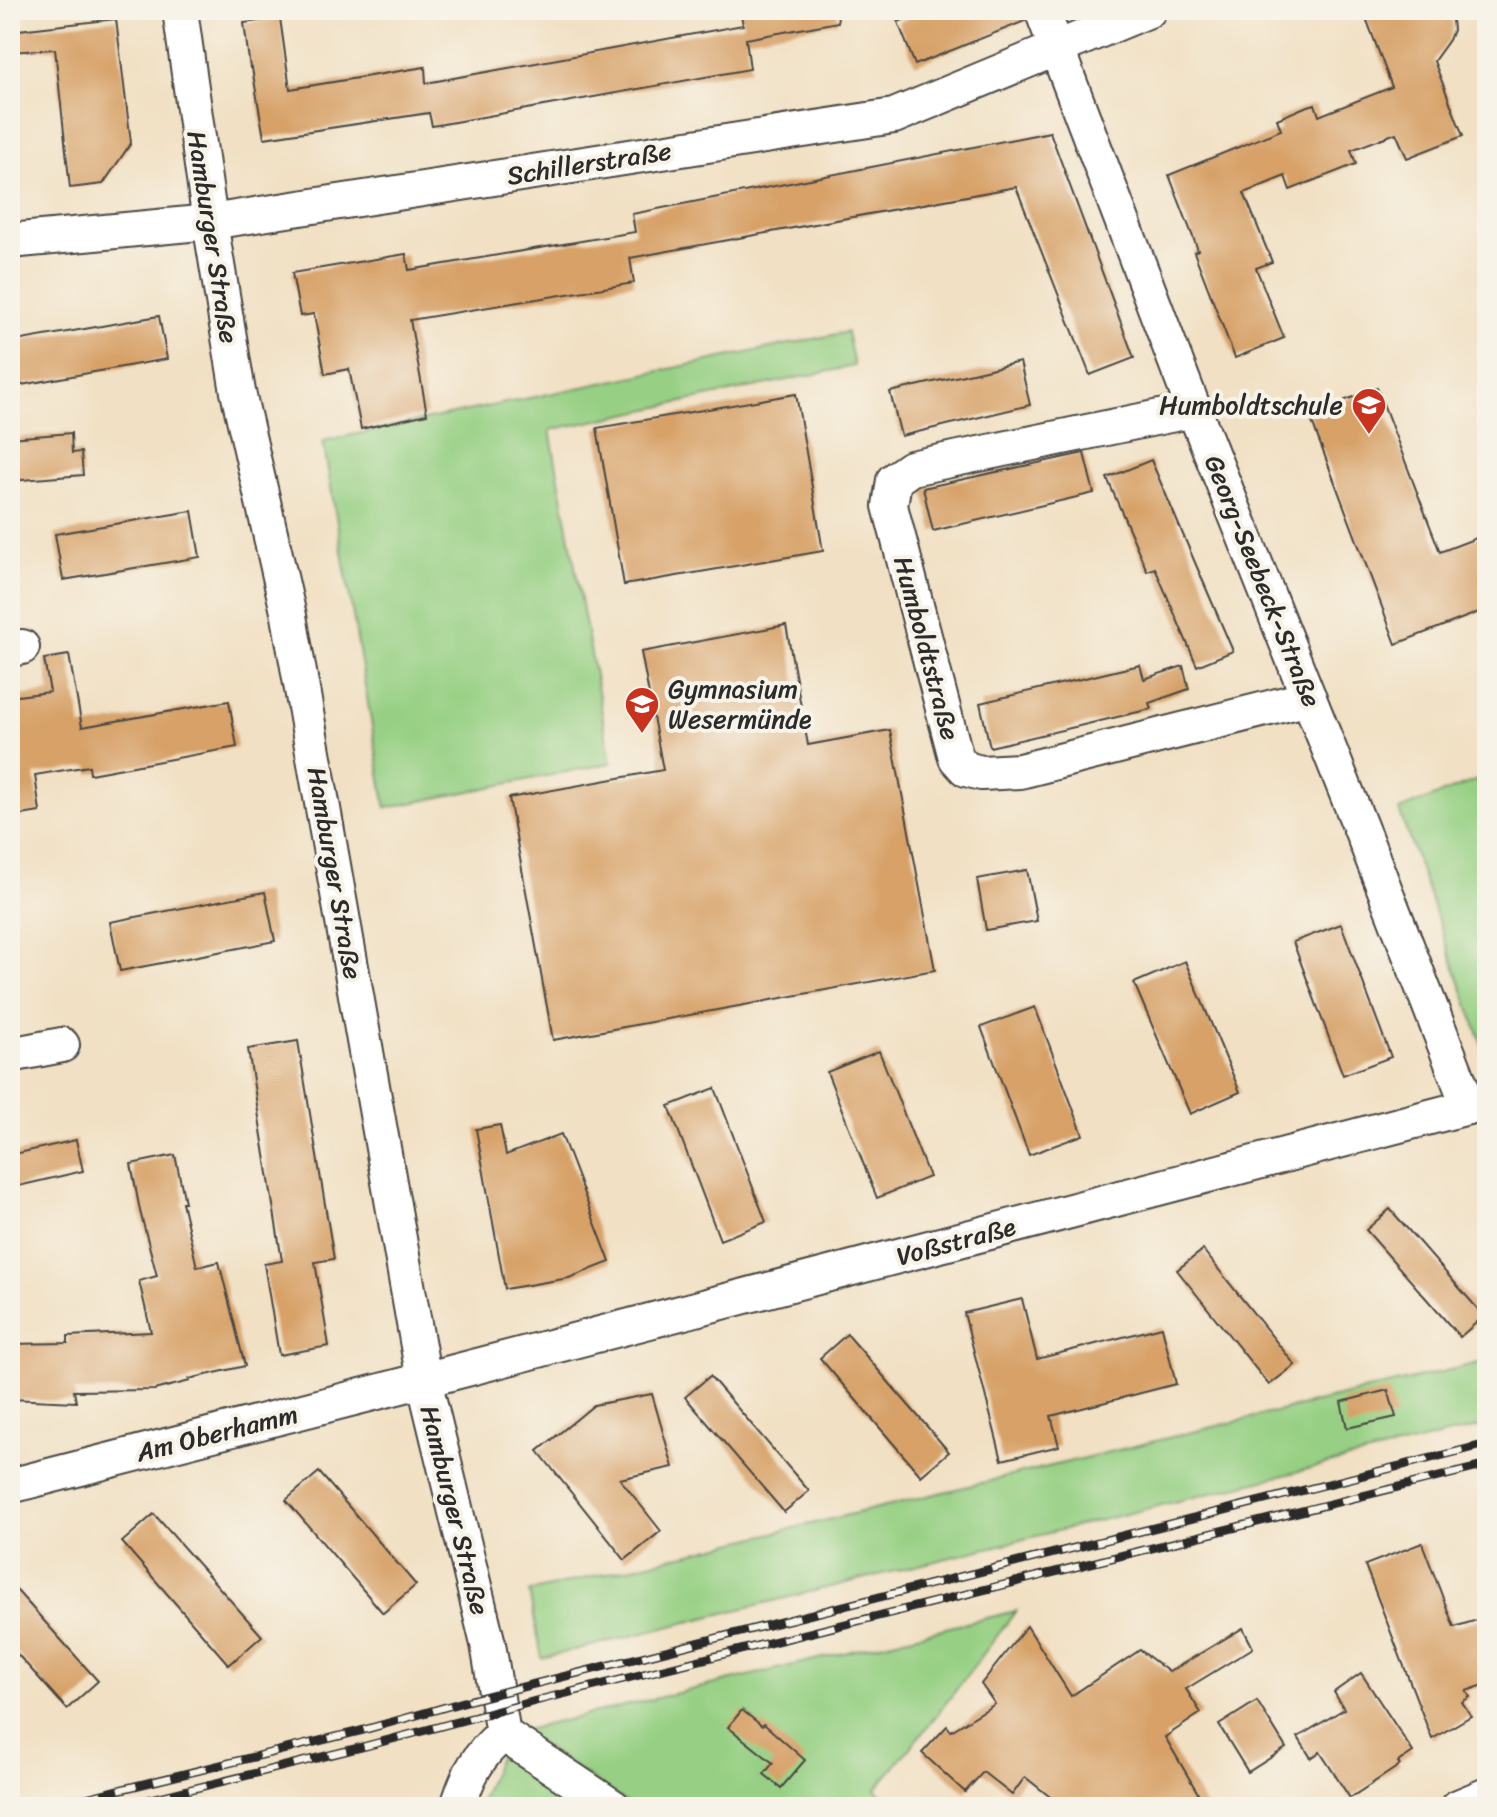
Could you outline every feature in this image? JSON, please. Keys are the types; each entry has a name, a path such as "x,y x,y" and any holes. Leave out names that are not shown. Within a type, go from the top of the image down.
{"street":[{"name":"Hamburger Straße","path":"180,10 238,392 289,616 424,1380 513,1741"},
{"name":"Georg-Seebeck-Straße","path":"1042,10 1194,410 1309,698 1478,1104"},
{"name":"Schillerstraße","path":"10,241 210,222 894,116 1149,10"},
{"name":"Humboldtstraße","path":"1194,410 911,468 894,480 890,506 956,758 966,769 981,773 1020,771 1309,698"},
{"path":"10,1055 62,1045"},
{"name":"Voßstraße","path":"424,1380 1478,1104"},
{"name":"Am Oberhamm","path":"10,1486 424,1380"},
{"path":"458,1807 465,1784 485,1749 513,1741 613,1807"},
{"path":"1458,1807 1487,1795"}],"green space":[{"path":"847,332 854,366 550,430 611,763 386,808 323,441"},
{"path":"1487,776 1487,1058 1399,810"},
{"path":"1487,1361 1487,1425 542,1658 529,1592"},
{"path":"1016,1611 875,1790 898,1807 633,1807 521,1731"},
{"path":"499,1756 581,1807 478,1807"}],"building":[{"path":"740,10 837,10 838,22 746,39 750,69 432,126 429,113 264,138 244,23 280,18 290,89 425,67 426,83 743,25"},
{"path":"928,10 1022,10 1025,21 915,65 898,22"},
{"path":"1363,10 1451,10 1453,30 1434,61 1463,136 1407,158 1396,133 1351,150 1356,164 1290,190 1285,176 1244,193 1272,262 1256,268 1284,338 1235,358 1194,252 1198,250 1169,175 1281,130 1277,119 1305,107 1315,104 1319,116 1392,87"},
{"path":"116,19 131,143 103,184 70,188 55,49 10,52 10,31"},
{"path":"1050,132 1134,358 1090,375 1016,187 630,258 634,283 410,320 427,414 361,429 349,369 325,374 314,314 300,316 292,273 406,254 409,270 635,232 632,214"},
{"path":"159,316 167,359 10,387 10,342"},
{"path":"1020,362 1030,405 901,436 890,392"},
{"path":"1377,388 1440,552 1487,534 1487,609 1396,644 1309,414"},
{"path":"796,394 823,551 624,585 597,428"},
{"path":"71,433 72,453 81,452 83,475 10,481 10,438"},
{"path":"1084,453 1094,493 933,531 923,488"},
{"path":"1151,460 1233,651 1197,666 1155,568 1147,571 1107,478"},
{"path":"192,511 200,557 63,580 55,534"},
{"path":"786,625 808,745 890,730 935,970 553,1040 509,798 663,770 641,652"},
{"path":"69,655 82,727 229,701 237,747 90,774 89,766 35,775 40,812 15,816 10,776 10,697 50,692 44,659"},
{"path":"1140,665 1144,679 1183,666 1189,689 1149,703 1151,709 990,747 980,703"},
{"path":"1027,870 1037,921 986,930 977,879"},
{"path":"265,892 275,941 120,971 110,922"},
{"path":"1341,924 1391,1057 1343,1075 1293,942"},
{"path":"1185,961 1240,1092 1190,1114 1134,983"},
{"path":"1035,1007 1083,1135 1029,1155 981,1027"},
{"path":"298,1041 334,1259 315,1262 329,1346 279,1355 264,1264 282,1261 248,1049"},
{"path":"879,1051 929,1177 877,1198 827,1072"},
{"path":"715,1088 766,1222 720,1240 669,1106"},
{"path":"500,1125 506,1155 561,1134 610,1262 569,1278 505,1289 476,1129"},
{"path":"76,1140 83,1171 10,1188 10,1155"},
{"path":"175,1155 197,1267 219,1262 245,1366 154,1390 74,1391 76,1402 10,1399 10,1344 68,1343 68,1336 151,1332 139,1281 157,1276 131,1164"},
{"path":"1390,1209 1484,1316 1460,1337 1366,1230"},
{"path":"1203,1250 1295,1365 1269,1385 1177,1270"},
{"path":"1022,1299 1037,1359 1162,1327 1176,1384 1051,1416 1059,1446 1002,1460 964,1313"},
{"path":"847,1334 949,1452 921,1476 820,1358"},
{"path":"710,1376 809,1491 784,1512 685,1397"},
{"path":"1388,1390 1396,1417 1347,1428 1341,1402"},
{"path":"652,1394 673,1467 620,1479 661,1531 625,1560 538,1451 594,1405"},
{"path":"319,1472 416,1585 383,1613 286,1500"},
{"path":"154,1514 262,1636 229,1665 122,1542"},
{"path":"1422,1543 1454,1627 1487,1617 1487,1684 1466,1691 1470,1697 1462,1702 1471,1716 1432,1739 1365,1565"},
{"path":"10,1583 98,1681 67,1709 10,1646"},
{"path":"1027,1626 1071,1696 1140,1650 1169,1672 1243,1628 1253,1648 1186,1689 1201,1713 1165,1737 1206,1807 1059,1807 1025,1777 1012,1795 983,1772 965,1792 922,1753 947,1726 951,1731 995,1704 981,1684"},
{"path":"1361,1673 1413,1752 1398,1762 1400,1765 1350,1798 1320,1752 1311,1758 1298,1737 1344,1709 1334,1692"},
{"path":"1257,1701 1286,1748 1248,1772 1219,1725"},
{"path":"742,1710 762,1726 764,1724 805,1760 781,1788 764,1774 773,1763 728,1727"}],"railway":[{"path":"49,1807 360,1731 467,1701 1487,1444"},
{"path":"119,1807 1487,1465"}],"place":[{"name":"Humboldtschule","path":"1369,436"},
{"name":"Gymnasium Wesermünde","path":"642,735"}]}
